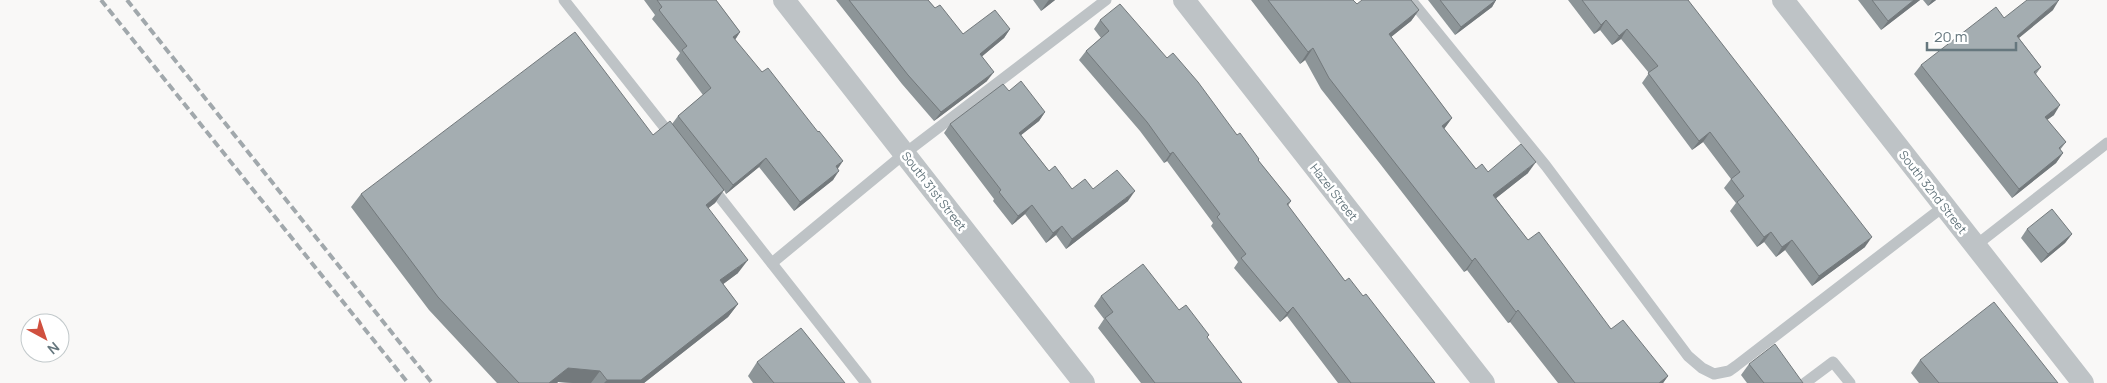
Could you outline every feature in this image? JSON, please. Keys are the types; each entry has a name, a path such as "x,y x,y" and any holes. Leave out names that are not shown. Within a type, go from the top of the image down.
{"street":[{"name":"South 31st Street","path":"784,0 1084,383"},
{"name":"Hazel Street","path":"1184,0 1484,383"},
{"name":"South 32nd Street","path":"1783,0 2083,383"}],"lane":[{"path":"564,0 681,147"},
{"path":"772,263 904,154 1106,0"},
{"path":"1411,0 1546,166 1688,356 1702,368 1714,374 1729,371 1736,366 1944,206"},
{"path":"1975,246 2107,143"},
{"path":"705,178 866,383"},
{"path":"1805,383 1832,362 1850,383"}],"building":[{"path":"657,0 716,0 740,32 733,37 762,72 768,68 843,161 836,166 839,171 800,202 766,158 733,185 678,116 711,88 682,50 687,46 659,10 662,7"},
{"path":"849,0 928,0 935,8 940,5 963,34 995,10 1010,29 980,54 994,72 941,112 908,75"},
{"path":"1268,0 1353,0 1357,4 1362,0 1411,0 1419,10 1389,34 1452,118 1442,126 1476,169 1482,164 1488,172 1521,144 1536,162 1493,195 1528,240 1539,232 1611,329 1623,320 1668,376 1659,383 1575,383 1518,310 1516,312 1475,258 1472,261 1388,154 1329,78 1313,48 1308,52"},
{"path":"1440,0 1496,0 1461,27"},
{"path":"1582,0 1688,0 1872,237 1819,276 1792,240 1782,247 1771,232 1764,237 1737,202 1744,196 1731,179 1740,172 1710,132 1699,141 1648,73 1658,66 1627,29 1619,36 1606,20 1601,25"},
{"path":"1872,0 1914,0 1888,21"},
{"path":"2027,0 2059,0 2017,36 2041,67 2034,72 2060,105 2045,117 2066,142 2059,148 2063,153 2019,189 1921,65 1996,7 2004,18"},
{"path":"1120,4 1167,58 1173,53 1198,82 1237,135 1240,133 1258,160 1291,201 1287,204 1345,281 1349,278 1363,296 1366,294 1435,383 1351,383 1293,307 1287,313 1241,258 1246,254 1217,217 1220,214 1173,152 1170,154 1147,122 1086,51 1109,31 1100,20"},
{"path":"575,32 653,135 670,121 724,190 706,205 748,260 720,280 738,304 641,380 607,380 600,371 568,368 549,383 519,383 438,297 361,194"},
{"path":"1021,81 1045,112 1019,133 1049,171 1055,166 1072,189 1085,179 1093,189 1117,170 1135,191 1072,239 1062,226 1053,233 1032,205 1018,216 999,192 1001,190 950,124 1003,84 1009,91"},
{"path":"2052,209 2072,234 2048,254 2027,229"},
{"path":"1143,264 1179,310 1186,305 1209,335 1207,337 1242,383 1155,383 1105,318 1113,312 1101,296"},
{"path":"1994,302 2058,383 1939,383 1920,360"},
{"path":"801,328 845,383 774,383 757,362"},
{"path":"1775,344 1803,383 1764,383 1749,364"}],"railway":[{"path":"101,0 408,383"},
{"path":"127,0 432,383"}]}
